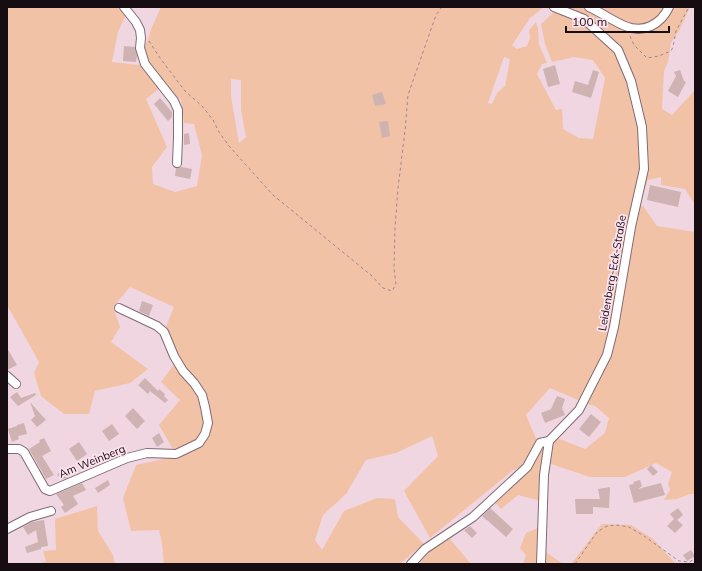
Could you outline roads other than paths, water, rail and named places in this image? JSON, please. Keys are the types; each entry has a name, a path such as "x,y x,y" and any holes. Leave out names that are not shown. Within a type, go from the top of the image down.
{"street":[{"path":"124,7 136,22 140,30 142,38 140,48 145,64 174,101 178,110 177,163"},
{"name":"Leidenberg-Eck-Straße","path":"411,564 425,549 472,517 527,467 540,443 549,441 578,410 607,355 614,327 631,227 644,169 642,127 631,81 618,50 584,19 554,7"},
{"path":"589,7 626,27 642,29 657,23 666,14 669,7"},
{"name":"Am Weinberg","path":"7,449 19,449 24,452 45,489 50,491 126,458 147,454 176,454 199,443 206,434 208,423 202,395 174,356 164,332 157,326 119,308"},
{"path":"7,376 16,384"},
{"path":"541,564 544,475 549,441"},
{"path":"7,529 30,517 51,511"}]}
